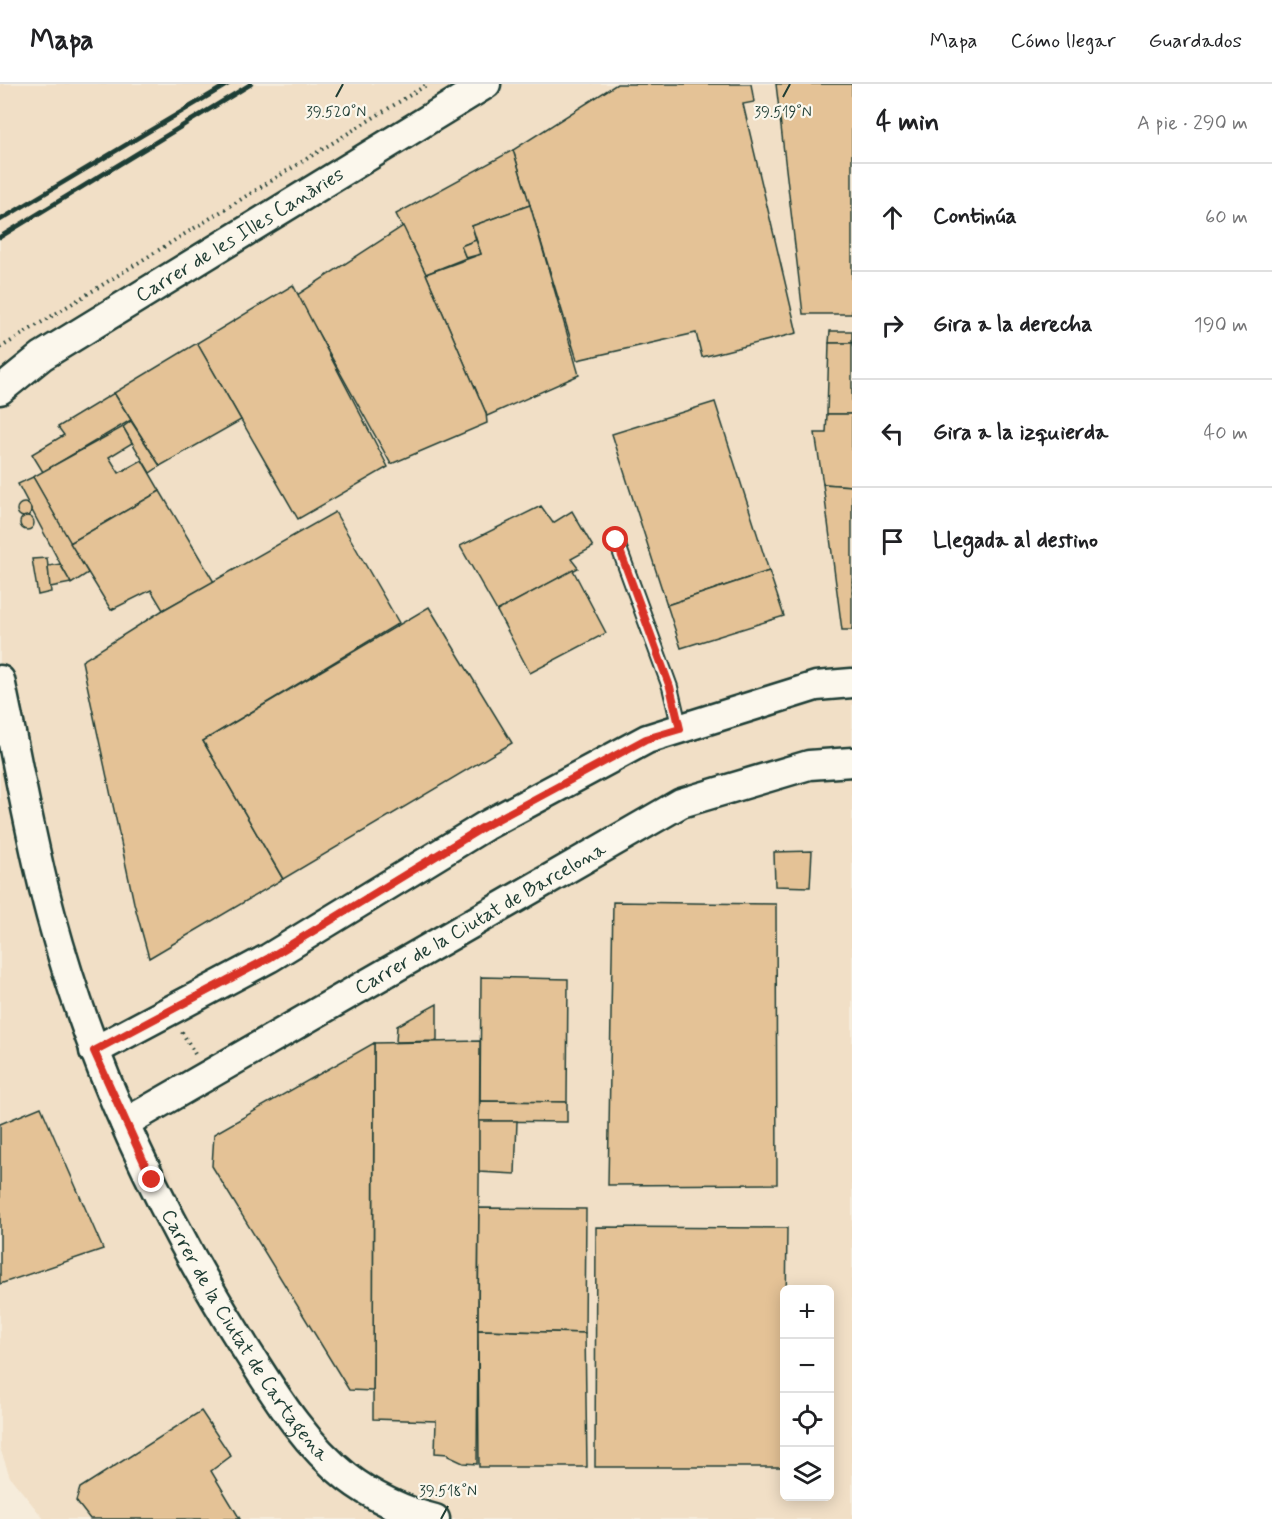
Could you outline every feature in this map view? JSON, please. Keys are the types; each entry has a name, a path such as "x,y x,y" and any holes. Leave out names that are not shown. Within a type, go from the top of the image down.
{"street":[{"name":"Carrer de les Illes Canàries","path":"0,390 42,356 486,84"},
{"name":"Carrer de la Ciutat de Cartagena","path":"0,680 51,915 94,1051 125,1123 208,1290 293,1423 347,1477 409,1513 435,1519"},
{"path":"94,1051 269,958 485,826 646,739 816,686 852,683"},
{"name":"Carrer de la Ciutat de Barcelona","path":"125,1123 681,803 809,765 852,762"}],"lane":[{"path":"616,540 670,687 680,729"}],"path":[{"path":"0,348 428,84"},
{"path":"169,1011 207,1076"}],"shaded area":[{"path":"0,84 852,84 852,1519 44,1519 10,1477 0,1448"}],"building":[{"path":"617,84 751,84 754,102 743,104 797,333 702,357 696,333 577,360 513,150"},
{"path":"776,84 852,84 852,314 803,314"},
{"path":"513,150 530,205 472,226 476,240 461,246 466,258 426,274 396,214"},
{"path":"530,205 579,375 487,416 426,274 481,254 472,226"},
{"path":"403,226 486,413 487,423 391,464 297,295"},
{"path":"476,240 481,254 466,258 461,246"},
{"path":"293,285 388,467 298,519 197,343"},
{"path":"830,331 852,331 852,343 829,343"},
{"path":"197,343 241,420 160,466 114,393"},
{"path":"829,343 852,343 852,414 827,414"},
{"path":"114,393 131,420 43,472 32,454 64,435 58,427"},
{"path":"715,402 769,571 667,605 612,434"},
{"path":"827,414 852,414 852,486 823,484 815,433 826,433"},
{"path":"131,421 160,466 150,473 123,427"},
{"path":"123,427 132,443 109,457 119,473 142,460 160,491 70,543 33,477"},
{"path":"33,477 88,573 71,584 18,484"},
{"path":"823,484 852,486 852,630 842,630"},
{"path":"160,491 214,582 163,610 151,590 111,610 70,543"},
{"path":"24,503 29,505 31,510 29,515 24,517 19,515 17,510 19,505"},
{"path":"541,506 553,523 572,511 593,547 571,559 578,568 497,611 460,546"},
{"path":"335,512 399,623 203,741 283,879 149,958 134,903 82,661 163,610"},
{"path":"27,516 32,518 34,523 32,528 27,530 22,528 20,523 22,518"},
{"path":"47,558 51,592 38,595 32,559"},
{"path":"60,564 71,583 50,587 48,566"},
{"path":"573,570 606,633 530,673 497,611"},
{"path":"769,571 784,616 681,648 667,605"},
{"path":"429,607 512,743 283,879 203,741"},
{"path":"812,851 810,887 775,886 774,852"},
{"path":"613,902 776,904 777,1184 608,1185"},
{"path":"481,977 568,979 567,1102 480,1101"},
{"path":"437,1004 437,1041 396,1042 397,1026"},
{"path":"480,1041 477,1464 463,1463 448,1454 435,1453 436,1421 373,1419 374,1043"},
{"path":"374,1043 373,1391 349,1390 212,1166 214,1134"},
{"path":"480,1101 567,1102 567,1122 479,1121"},
{"path":"41,1107 103,1249 0,1284 0,1124"},
{"path":"479,1121 517,1121 515,1174 479,1172"},
{"path":"479,1208 586,1209 585,1333 478,1330"},
{"path":"596,1227 787,1228 786,1285 780,1285 780,1467 595,1467"},
{"path":"478,1330 585,1333 587,1467 479,1467"},
{"path":"201,1411 231,1456 211,1471 240,1519 90,1519 76,1501 80,1488"}],"railway":[{"path":"0,220 228,84"},
{"path":"0,237 251,84"}],"route":[{"path":"152,1180 94,1051 269,958 485,826 646,739 680,729 670,687 616,540"}]}
